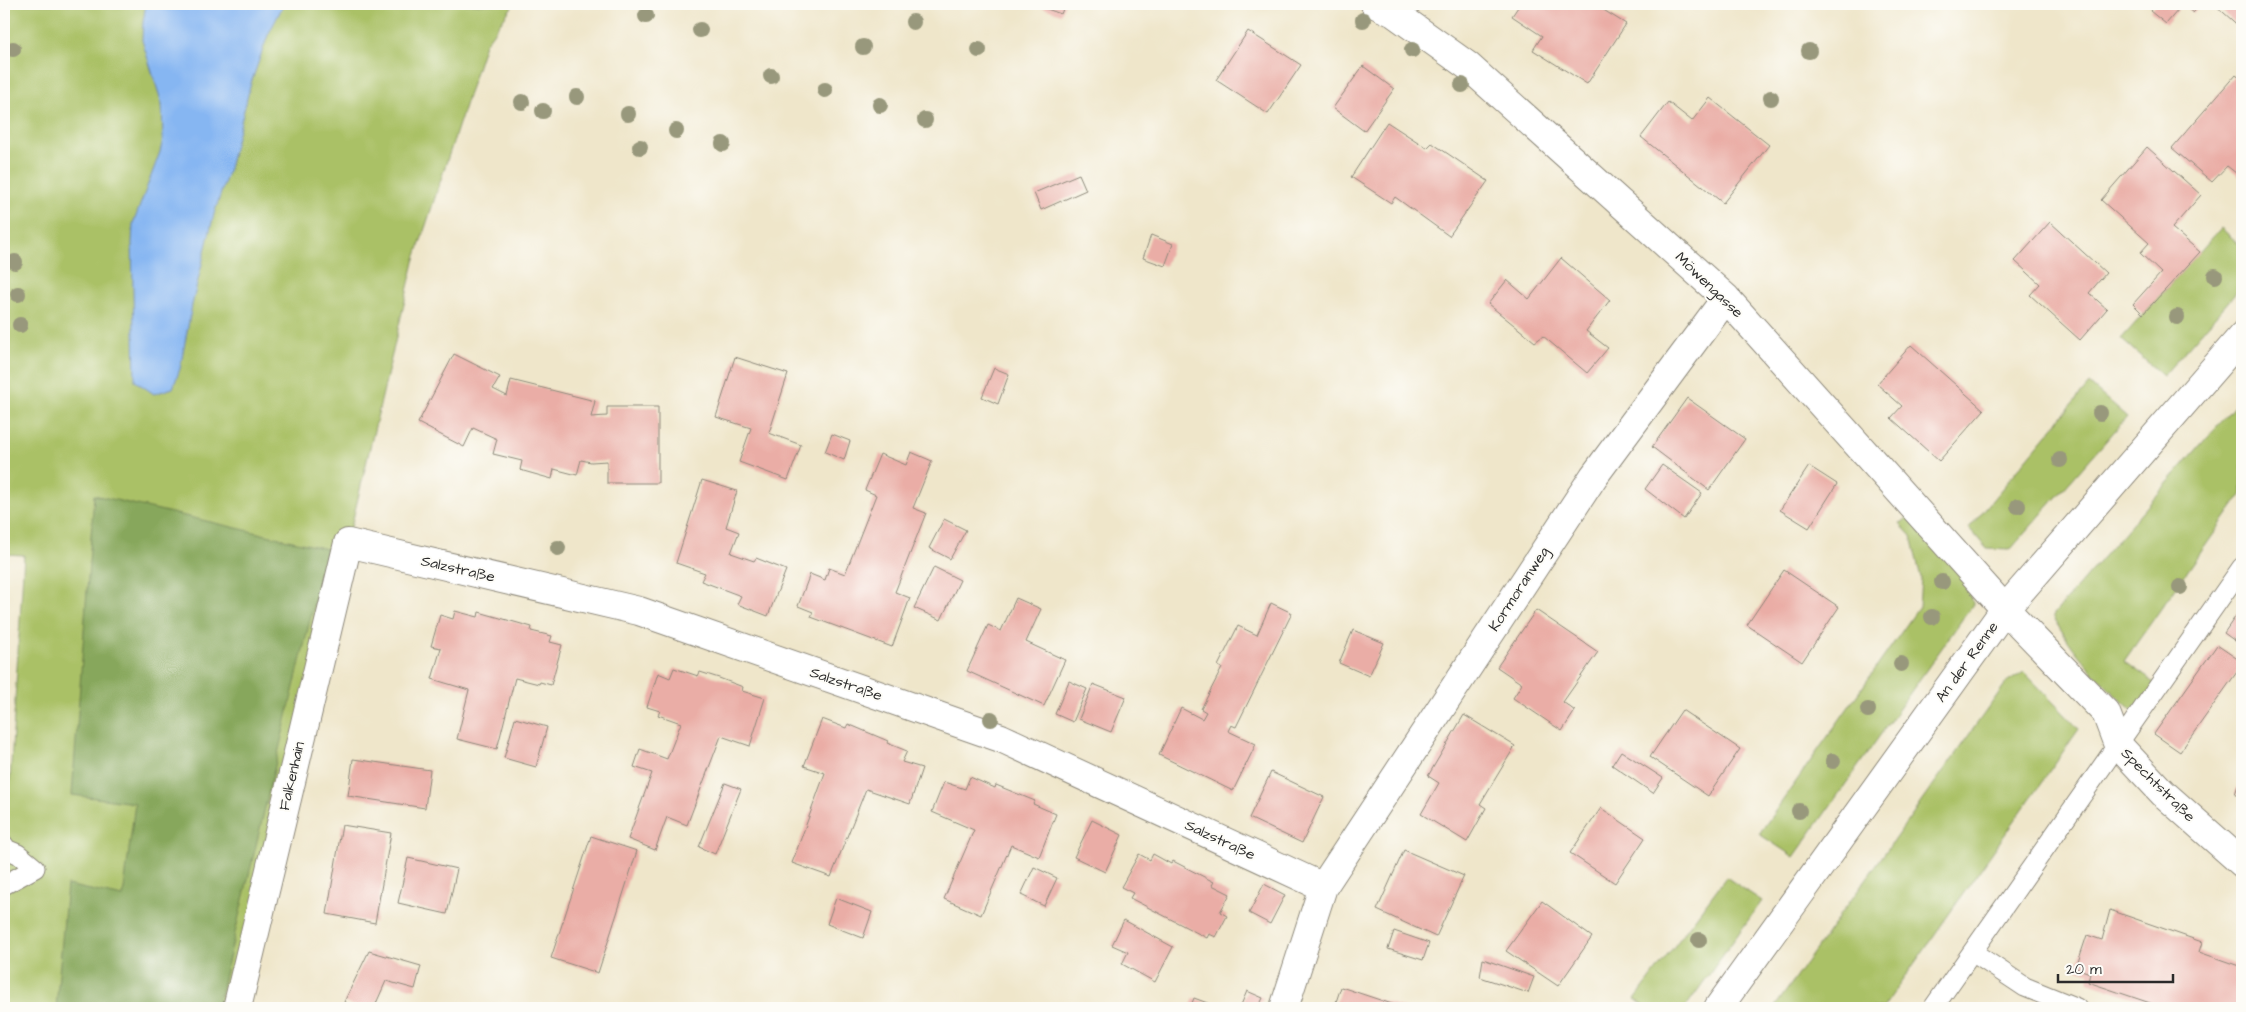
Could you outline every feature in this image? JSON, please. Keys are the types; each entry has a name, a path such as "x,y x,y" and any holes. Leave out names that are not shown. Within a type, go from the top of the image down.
{"street":[{"name":"Möwengasse","path":"1375,4 1394,14 1468,66 1726,298 2005,609"},
{"name":"Kormoranweg","path":"1323,888 1594,476 1726,298"},
{"name":"An der Renne","path":"1718,1008 2005,609 2242,336"},
{"name":"Salzstraße","path":"348,543 638,611 1001,738 1323,888"},
{"name":"Falkenhain","path":"237,1008 348,543"},
{"name":"Spechtstraße","path":"2005,609 2106,713 2118,745 2163,793 2242,864"},
{"path":"1284,1008 1323,888"}],"lane":[{"path":"1933,1008 1974,953 2242,567"},
{"path":"4,845 6,849 18,854 35,868 4,885"},
{"path":"1974,953 2025,987 2077,1008"}],"green space":[{"path":"4,4 514,4 485,44 414,262 237,1008 4,1008 4,782 10,781 24,555 4,554"},
{"path":"2221,228 2242,247 2242,286 2163,376 2121,339"},
{"path":"2089,384 2127,417 2010,550 1987,549 1969,528"},
{"path":"2242,397 2242,494 2124,661 2159,686 2139,715 2090,669 2069,642 2053,615"},
{"path":"94,495 327,549 217,1008 56,1008 67,885 123,897 135,803 72,795"},
{"path":"1913,513 1967,575 1973,604 1794,857 1759,834 1919,607 1921,578 1911,536 1900,524"},
{"path":"2024,672 2079,729 1883,1008 1774,1008 2006,683"},
{"path":"1726,877 1762,901 1685,1008 1647,1008 1635,999"}],"water":[{"path":"146,4 284,4 268,35 251,83 228,172 214,214 192,305 180,369 173,388 154,394 135,381 132,243 133,224 163,139 162,104 142,40"}],"building":[{"path":"1033,4 1065,4 1061,14"},
{"path":"1520,4 1594,4 1626,24 1587,84 1533,50 1542,36 1512,16"},
{"path":"2156,4 2171,4 2178,10 2166,24 2150,11"},
{"path":"2182,4 2201,4 2193,13"},
{"path":"2214,4 2242,4 2242,29"},
{"path":"1248,31 1301,65 1268,114 1216,80"},
{"path":"1363,66 1394,89 1364,131 1333,108"},
{"path":"2236,74 2242,79 2242,176 2227,166 2212,182 2172,148"},
{"path":"1710,98 1769,145 1723,203 1641,137 1668,102 1692,121"},
{"path":"1387,122 1427,148 1432,143 1488,181 1449,236 1395,197 1391,203 1351,177"},
{"path":"2147,147 2201,195 2172,228 2200,252 2143,314 2133,304 2161,273 2140,253 2149,243 2101,200"},
{"path":"1079,174 1086,190 1041,210 1034,193"},
{"path":"2050,222 2106,273 2089,293 2107,309 2080,340 2030,295 2040,284 2015,261"},
{"path":"1151,235 1173,244 1165,266 1143,258"},
{"path":"1561,258 1610,300 1586,331 1608,348 1587,373 1543,336 1535,342 1488,304 1507,280 1529,299"},
{"path":"1911,345 1984,410 1939,461 1891,418 1902,406 1877,384"},
{"path":"454,354 500,377 493,389 507,396 511,380 595,401 591,417 607,416 607,407 658,407 658,483 607,483 607,461 591,462 581,460 577,475 554,469 552,479 520,470 522,461 493,454 497,439 473,428 464,447 418,423"},
{"path":"735,357 788,374 769,433 801,445 788,480 739,462 751,428 716,417"},
{"path":"994,368 1009,374 998,404 982,397"},
{"path":"1687,398 1745,439 1709,490 1652,447"},
{"path":"832,434 850,441 844,460 825,452"},
{"path":"911,452 932,461 913,508 926,513 895,592 910,598 892,647 811,617 813,612 798,606 810,574 825,580 829,568 845,574 876,495 865,490 880,454 906,465"},
{"path":"1662,465 1702,493 1684,519 1645,489"},
{"path":"1809,466 1837,484 1809,528 1780,510"},
{"path":"702,480 737,491 726,527 739,532 731,553 754,561 756,558 786,570 768,616 737,604 741,596 701,581 705,573 676,563"},
{"path":"944,519 966,530 950,559 929,548"},
{"path":"934,567 960,580 941,620 914,608"},
{"path":"1784,570 1839,607 1802,662 1747,625"},
{"path":"1016,598 1041,609 1026,642 1065,660 1044,706 967,671 988,625 1001,631"},
{"path":"1271,603 1292,613 1236,727 1231,725 1228,731 1256,744 1233,791 1159,755 1181,708 1202,719 1206,712 1201,709 1222,668 1218,666 1238,626 1257,635"},
{"path":"2242,607 2242,646 2224,633"},
{"path":"1536,610 1598,652 1563,702 1575,711 1562,731 1513,698 1522,684 1497,667"},
{"path":"455,611 478,617 479,612 532,627 531,631 552,636 550,642 562,645 551,685 515,678 497,749 457,739 469,690 432,679 441,648 431,646 440,615 453,619"},
{"path":"1353,630 1384,643 1369,676 1339,663"},
{"path":"2217,645 2242,662 2242,665 2180,752 2154,734"},
{"path":"674,668 698,676 700,672 719,678 743,687 742,691 765,698 750,746 721,736 687,825 667,817 655,850 628,839 652,773 634,767 640,749 667,759 681,723 658,715 660,711 647,707 658,673 670,678"},
{"path":"1069,681 1087,689 1073,722 1055,714"},
{"path":"1093,684 1126,697 1111,732 1079,719"},
{"path":"1682,710 1740,749 1708,796 1650,757"},
{"path":"1464,715 1515,746 1480,804 1486,808 1467,842 1421,814 1439,783 1428,776"},
{"path":"515,718 547,727 536,767 504,758"},
{"path":"822,719 846,728 848,724 888,741 887,743 907,751 902,762 922,768 910,804 866,789 831,877 792,863 825,773 804,766"},
{"path":"1621,751 1663,778 1653,793 1612,765"},
{"path":"353,759 430,770 425,808 348,796"},
{"path":"1271,772 1324,797 1302,843 1249,818"},
{"path":"2242,774 2242,796 2235,794"},
{"path":"970,777 995,788 996,785 1035,801 1033,804 1056,814 1039,857 1011,845 981,915 944,899 974,830 932,812 944,782 965,789"},
{"path":"725,783 741,789 715,854 699,847"},
{"path":"1601,808 1645,838 1615,883 1570,853"},
{"path":"1092,820 1122,835 1105,872 1074,857"},
{"path":"342,825 391,833 375,923 327,914"},
{"path":"591,836 637,851 598,973 551,958"},
{"path":"1404,850 1464,876 1436,937 1377,910"},
{"path":"1139,854 1150,860 1153,854 1171,864 1173,861 1214,882 1212,885 1230,894 1220,912 1227,916 1216,937 1209,934 1207,938 1130,898 1133,893 1121,887"},
{"path":"408,858 457,869 447,914 398,903"},
{"path":"1034,867 1057,878 1044,906 1021,895"},
{"path":"1264,884 1285,895 1270,924 1249,913"},
{"path":"836,898 872,912 863,938 827,924"},
{"path":"1542,901 1592,937 1558,986 1506,951"},
{"path":"2110,910 2202,942 2199,952 2242,967 2242,1008 2165,1008 2088,982 2090,973 2076,968 2087,935 2102,940"},
{"path":"1124,920 1173,947 1155,982 1122,964 1128,952 1112,945"},
{"path":"1394,931 1429,943 1423,960 1388,949"},
{"path":"369,951 421,966 415,989 386,981 374,1008 358,1008 344,1002"},
{"path":"1483,959 1534,977 1528,993 1480,977"},
{"path":"1341,987 1404,1008 1334,1008"},
{"path":"1247,991 1263,998 1258,1008 1248,1008 1241,1005"},
{"path":"1194,998 1221,1008 1190,1008"}]}
